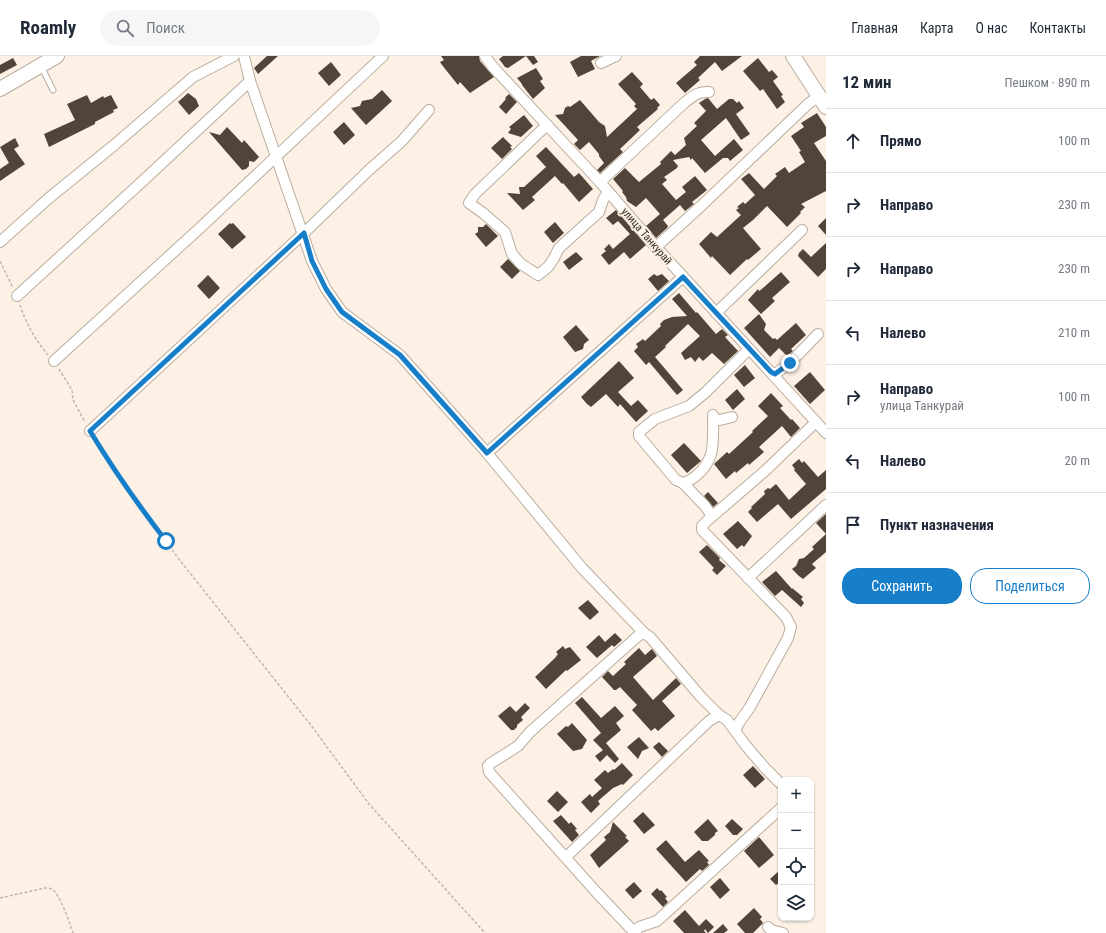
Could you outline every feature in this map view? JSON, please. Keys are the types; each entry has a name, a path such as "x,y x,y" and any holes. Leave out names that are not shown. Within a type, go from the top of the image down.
{"main road":[{"path":"0,89 57,56"},
{"path":"793,56 822,101"}],"street":[{"path":"0,242 49,198 113,146 193,77 234,56"},
{"path":"244,56 250,81 304,233 312,261 326,289 342,312 400,355 487,453 582,568 644,633 650,637 701,697 736,730 747,747 778,781"},
{"path":"54,361 276,157 383,56"},
{"name":"улица Танкурай","path":"485,56 493,67 600,182 683,277 826,433"},
{"path":"601,63 616,56"},
{"path":"17,296 250,81"},
{"path":"600,182 683,104 701,92 709,92"},
{"path":"656,247 808,104 822,101"},
{"path":"90,431 304,233 368,170 402,141 429,110"},
{"path":"547,125 475,194 469,203 505,232 512,254 521,264 538,275 551,263 559,248 599,212 603,200 608,192"},
{"path":"716,312 802,230"},
{"path":"487,453 683,277"},
{"path":"771,372 775,374 790,363 818,334"},
{"path":"712,516 705,506 683,483 676,480 639,436 639,432 655,420 689,406 706,392 749,349"},
{"path":"683,483 690,481 703,469 711,453 713,417 720,420 732,417"},
{"path":"736,730 788,638 791,627 786,617 702,530 702,526 766,470 816,422"},
{"path":"748,578 826,506"},
{"path":"644,633 638,636 530,732 518,746 488,766 489,772 598,894 635,933 639,927 657,922 778,811"},
{"path":"566,857 709,721 723,718 737,722 741,719"},
{"path":"771,930 783,933"}],"lane":[{"path":"41,65 53,90"}],"path":[{"path":"0,261 17,296 26,321 41,346 54,361 72,390 73,400 90,431 102,452 124,484 178,558 310,724 369,804 485,933"},
{"path":"0,898 45,888 51,889 56,893 65,911 73,933"}],"building":[{"path":"267,56 278,56 258,74 254,68"},
{"path":"441,56 479,56 480,61 494,77 470,93 460,82 458,85 442,65 440,62 444,60"},
{"path":"503,56 526,56 508,68 505,67 499,59"},
{"path":"526,56 534,56 538,62 533,65"},
{"path":"581,56 600,56 591,61 595,69 578,77 570,62"},
{"path":"700,56 742,56 722,71 715,62 698,78 700,80 685,93 676,83 697,65 694,62"},
{"path":"13,58 17,65 0,74 0,65"},
{"path":"758,58 769,72 772,70 778,77 773,81 783,95 781,96 785,102 777,109 763,89 760,91 743,71"},
{"path":"331,62 341,75 329,86 318,73"},
{"path":"536,68 543,79 540,81 545,88 533,99 517,78"},
{"path":"632,72 643,84 640,87 651,100 654,98 660,105 657,108 658,109 637,127 640,130 620,149 623,152 600,173 597,170 604,163 599,154 589,142 580,150 574,144 578,140 555,115 563,114 565,108 568,106 570,107 580,100 599,122 605,126 607,137 637,109 634,106 636,104 618,84"},
{"path":"382,90 392,101 366,125 351,108 360,106 362,101 372,99"},
{"path":"188,93 196,99 199,106 189,115 178,102"},
{"path":"509,94 517,102 506,114 499,107"},
{"path":"87,95 91,103 103,96 104,98 111,95 118,108 113,110 114,112 95,122 95,124 49,147 44,134 75,120 67,104"},
{"path":"708,98 717,109 729,99 733,99 737,103 739,101 744,108 736,114 750,134 741,140 726,118 701,140 715,156 734,139 743,150 730,161 728,158 723,158 705,173 692,158 691,160 689,157 673,160 678,166 664,177 667,180 662,184 676,200 686,192 682,187 695,176 707,190 692,202 694,204 685,211 680,205 663,220 668,226 656,238 646,226 660,214 646,198 636,207 627,201 622,192 623,191 613,179 625,168 639,182 661,164 660,162 671,151 675,155 686,145 684,138 697,126 694,123 706,111 699,103"},
{"path":"817,113 826,127 826,136 814,143 826,161 826,191 801,204 805,207 787,227 767,206 743,228 761,249 748,260 747,259 730,275 712,256 711,258 699,244 711,232 717,237 741,215 736,210 739,208 737,207 743,202 745,204 755,195 741,179 749,173 764,189 777,176 775,174 785,167 789,173 805,162 799,152 801,151 791,136 804,127 801,123"},
{"path":"524,115 533,126 521,137 508,133 511,129 509,127"},
{"path":"344,122 355,135 344,145 333,132"},
{"path":"227,127 242,143 244,140 259,157 254,162 249,161 249,166 246,169 242,170 209,132 220,135"},
{"path":"503,137 512,146 510,147 512,149 502,159 491,148"},
{"path":"15,138 19,146 14,149 25,164 0,181 0,169 9,163 0,147"},
{"path":"546,147 574,177 579,173 593,189 579,202 555,176 532,197 535,200 523,210 507,193 520,194 519,187 524,187 546,167 536,156"},
{"path":"616,210 646,245 630,259 624,252 609,265 601,255 606,251 604,249 609,244 613,249 630,234 618,221 613,225 606,218"},
{"path":"826,218 826,235 818,226"},
{"path":"555,222 564,233 553,243 544,232"},
{"path":"230,223 233,223 246,237 232,249 218,234"},
{"path":"486,224 498,236 486,247 475,234 478,232 478,227 483,227"},
{"path":"826,243 826,269 818,277 798,256 803,249 811,257"},
{"path":"576,252 583,259 569,270 563,262"},
{"path":"508,259 520,271 512,279 500,267"},
{"path":"781,272 790,282 772,298 775,301 761,314 748,300 758,289 759,291"},
{"path":"654,274 657,276 662,274 669,281 658,291 648,279"},
{"path":"208,275 220,288 209,299 197,286"},
{"path":"679,293 716,334 722,329 728,335 725,337 738,351 724,364 712,353 703,361 699,357 695,362 691,357 685,360 681,353 700,336 688,324 655,357 683,390 677,395 649,362 646,365 634,351 638,347 636,344 643,339 645,341 661,326 660,324 664,320 672,317 687,316 672,299"},
{"path":"759,314 766,324 764,330 773,339 775,338 777,340 796,323 806,335 791,349 793,351 787,356 779,348 770,357 744,328"},
{"path":"576,325 589,340 584,344 583,349 575,352 563,337"},
{"path":"619,361 634,378 618,392 631,406 638,400 648,411 636,422 620,404 618,407 606,394 591,407 581,397"},
{"path":"745,365 755,378 744,387 734,375"},
{"path":"810,372 825,390 810,404 794,386"},
{"path":"737,389 745,399 733,410 725,400"},
{"path":"771,393 783,406 780,408 800,428 791,437 782,426 759,447 764,452 749,465 748,463 726,479 714,464 727,452 729,454 768,416 758,406"},
{"path":"684,443 701,461 687,473 671,455"},
{"path":"799,459 802,463 804,461 818,477 826,470 826,489 791,519 778,504 757,522 748,512 752,508 751,507 765,494 764,491 768,488 770,489 776,484 789,500 806,484 794,470 795,469 792,465"},
{"path":"708,492 718,503 713,507 704,496"},
{"path":"826,514 826,534 816,523"},
{"path":"738,521 752,536 744,547 742,545 737,549 723,534"},
{"path":"826,534 826,552 812,564 816,568 803,579 792,569 796,566 799,559 804,558 814,549 812,547"},
{"path":"707,545 726,566 717,575 712,570 714,568 699,552"},
{"path":"776,571 792,589 803,597 801,599 804,603 801,607 782,590 775,596 762,582"},
{"path":"588,600 599,612 590,620 578,608"},
{"path":"615,633 622,640 614,647 612,645 597,658 586,647 599,635 605,642"},
{"path":"563,646 565,649 570,647 581,660 567,671 566,670 546,689 535,677 555,658 558,654 556,652"},
{"path":"639,648 645,655 652,649 657,656 633,677 653,700 676,678 681,684 662,701 675,716 658,731 655,728 651,731 632,710 637,705 620,687 614,690 602,677 608,671 613,676 626,664 624,662"},
{"path":"582,697 601,718 615,706 624,716 616,723 621,730 606,743 619,759 615,763 607,755 600,762 595,756 603,750 593,740 601,733 575,703"},
{"path":"525,703 530,708 521,717 523,720 517,725 517,727 514,730 511,730 498,716 510,706 516,712"},
{"path":"572,723 587,740 582,749 573,751 557,734"},
{"path":"639,737 649,748 642,751 638,759 627,747"},
{"path":"659,742 668,751 662,757 653,747"},
{"path":"622,763 633,775 623,785 622,784 613,788 598,801 600,804 591,813 581,802 590,794 592,797 602,788 594,780 605,770 608,773"},
{"path":"753,766 765,779 755,788 743,775"},
{"path":"557,791 568,802 558,812 547,801"},
{"path":"643,812 655,825 644,834 633,821"},
{"path":"561,815 569,824 571,822 577,829 575,830 579,835 572,842 553,821"},
{"path":"708,819 718,831 708,841 702,841 694,832"},
{"path":"732,819 743,829 737,835 733,835 725,826"},
{"path":"613,822 627,836 625,837 629,841 599,868 590,855 606,840 604,837 610,832"},
{"path":"759,837 774,855 759,868 744,851"},
{"path":"666,840 685,862 699,850 709,861 707,862 709,865 702,871 700,869 686,882 656,849"},
{"path":"778,872 778,883 776,885 770,879"},
{"path":"720,878 730,890 720,899 710,887"},
{"path":"634,882 642,891 633,899 625,890"},
{"path":"657,888 667,897 665,898 668,902 663,907 651,894"},
{"path":"754,908 762,917 760,919 763,923 753,933 745,933 737,924"},
{"path":"685,910 699,926 706,919 714,927 708,933 705,929 704,931 706,933 684,933 673,921"},
{"path":"723,924 728,930 724,933 713,933"}],"route":[{"path":"166,541 124,484 102,452 90,431 304,233 312,261 326,289 342,312 400,355 487,453 683,277 771,372 775,374 790,363"}]}
